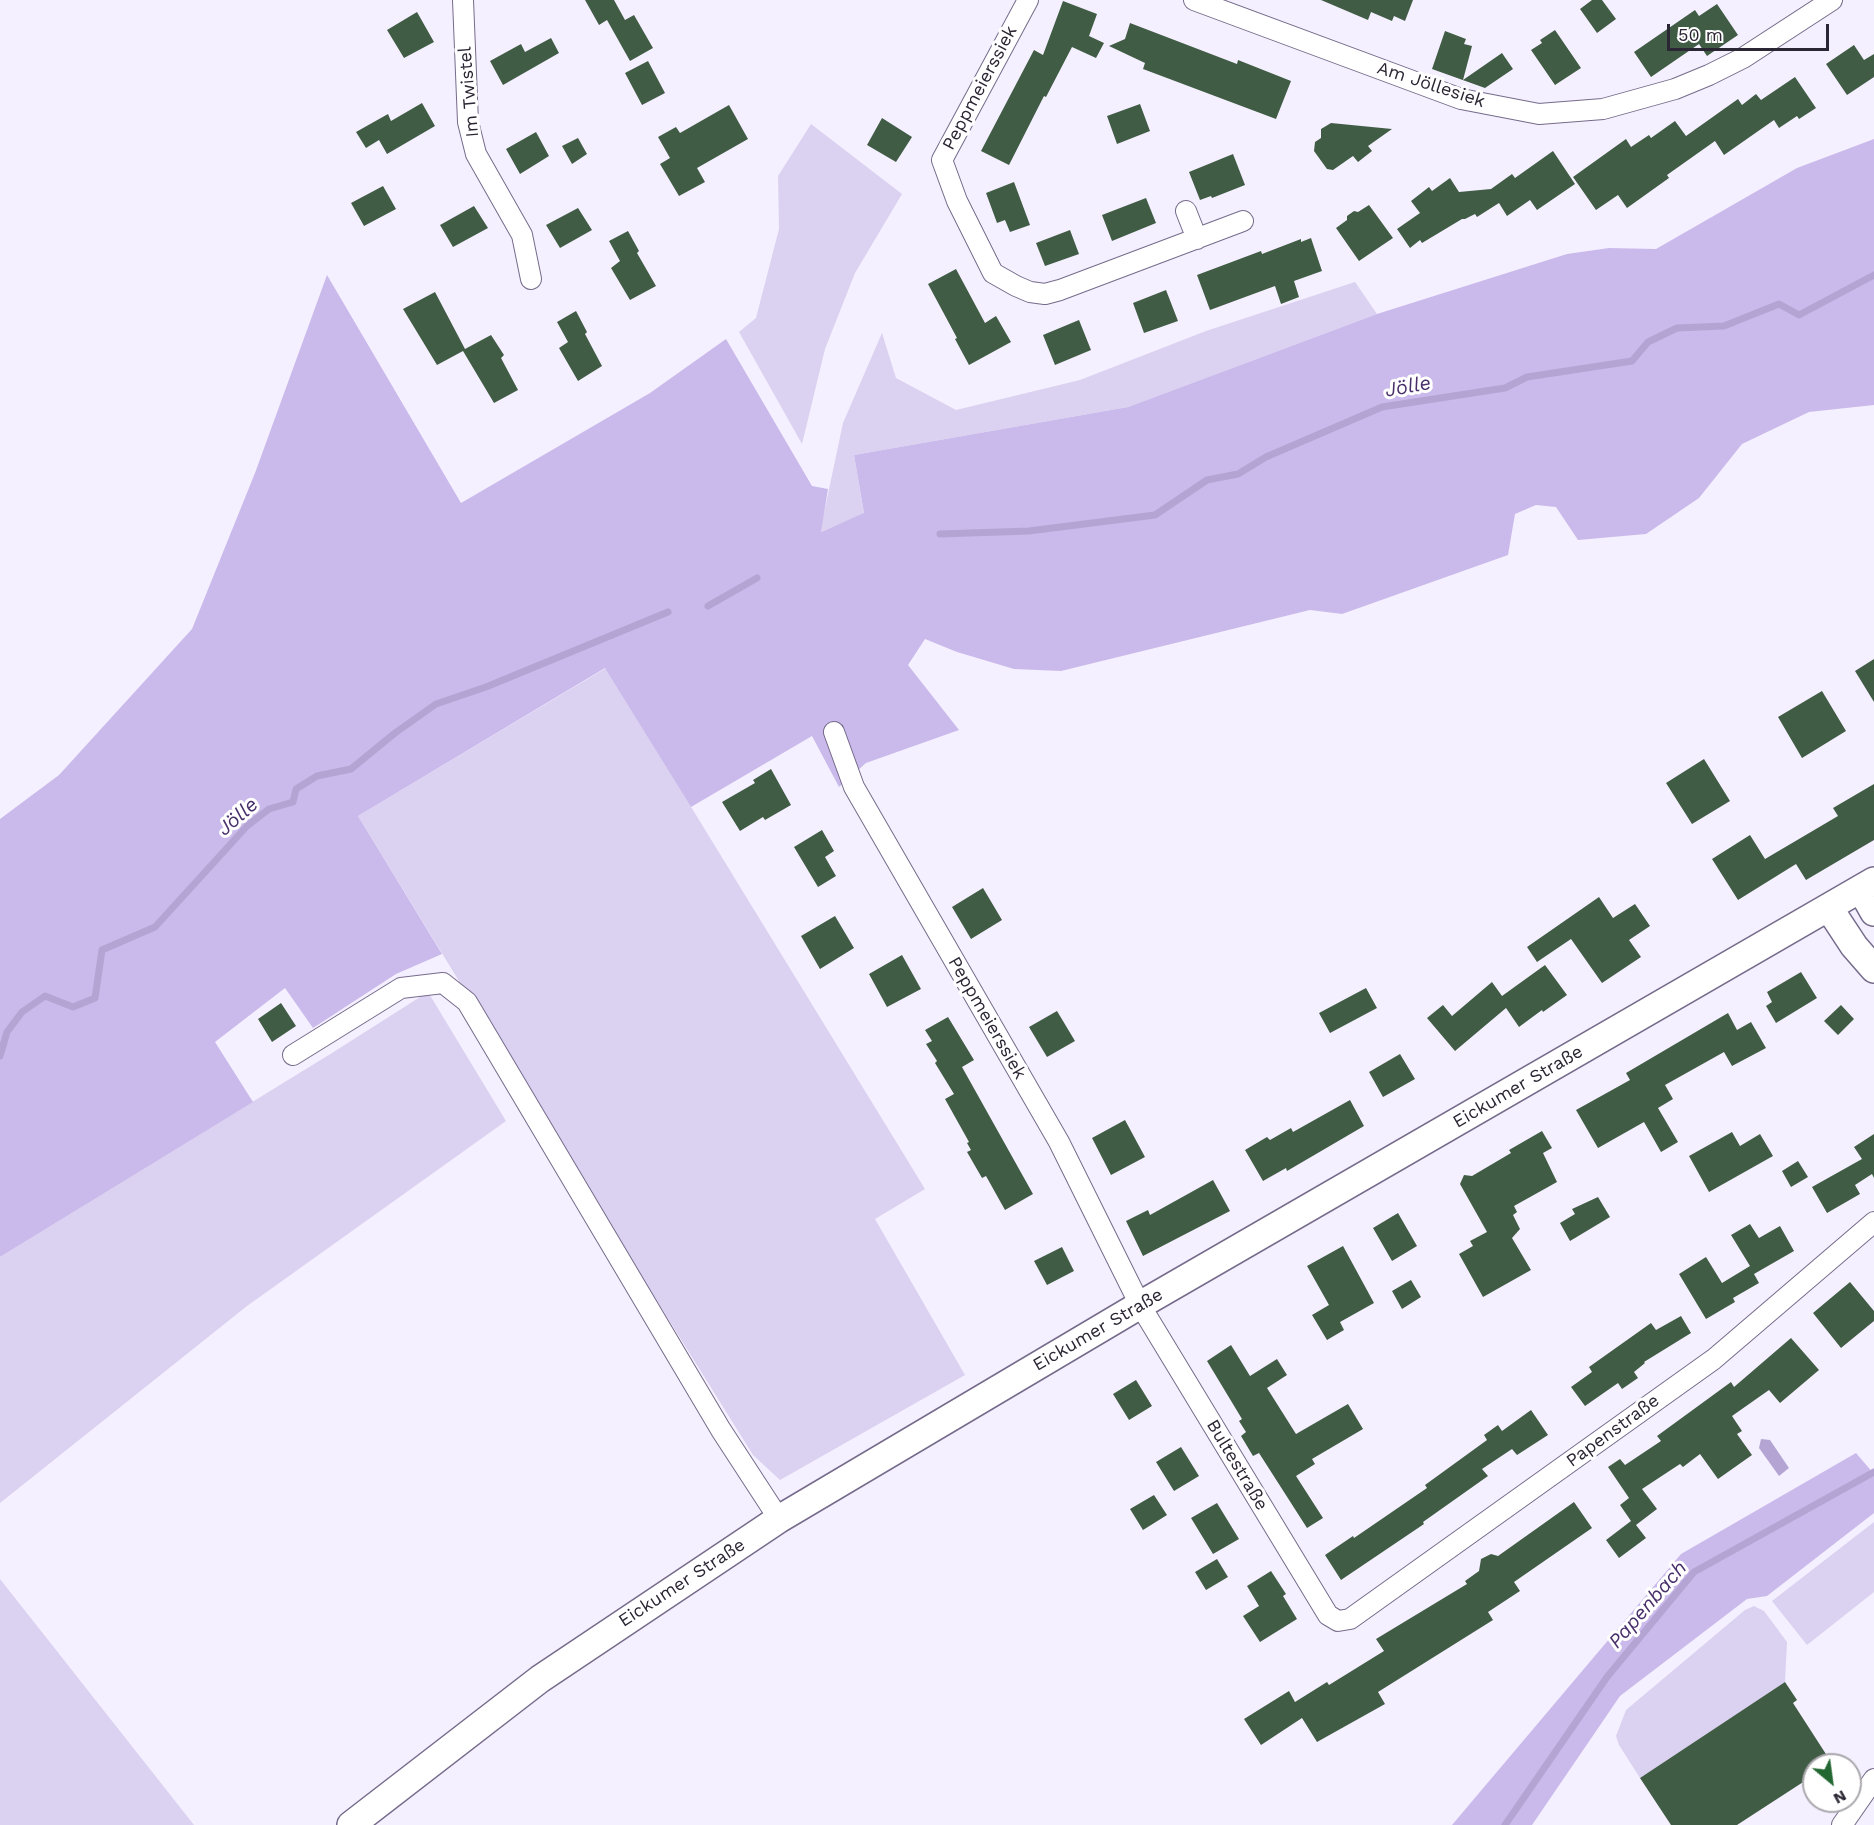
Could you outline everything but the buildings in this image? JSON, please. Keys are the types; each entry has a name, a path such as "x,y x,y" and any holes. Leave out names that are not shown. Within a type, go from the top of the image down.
{"main road":[{"name":"Eickumer Straße","path":"351,1825 540,1679 779,1519 1140,1305 1829,908 1870,894"},
{"path":"1829,908 1854,946 1874,969"}],"street":[{"name":"Im Twistel","path":"463,0 468,122 476,154 522,235 531,279"},
{"name":"Peppmeierssiek","path":"1028,0 942,160 957,201 993,273 1016,286 1045,294 1243,221"},
{"name":"Am Jöllesiek","path":"1194,0 1461,99 1539,114 1603,109 1675,89 1709,75 1743,57 1832,0"},
{"path":"1186,211 1197,238"},
{"name":"Peppmeierssiek","path":"834,732 854,787 1059,1142 1140,1305"},
{"path":"293,1055 401,988 443,983 467,1002 721,1430 779,1519"},
{"name":"Papenstraße","path":"1338,1621 1350,1619 1714,1359 1874,1222"},
{"name":"Bultestraße","path":"1140,1305 1328,1615 1338,1621"},
{"path":"1842,1825 1874,1779"}],"shaded area":[{"path":"811,124 902,194 855,273 825,349 802,444 739,332 756,318 779,229 778,176"},
{"path":"1874,139 1874,405 1809,412 1742,444 1699,498 1646,534 1578,540 1556,507 1536,505 1515,514 1508,555 1342,614 1310,610 1061,671 1014,669 957,652 925,639 908,665 959,730 866,763 839,787 812,736 691,807 605,668 358,816 442,954 396,974 313,1028 285,988 215,1042 253,1102 0,1257 0,819 59,775 192,629 255,473 327,275 461,503 650,393 726,339 812,486 828,489 821,532 864,513 854,455 1128,407 1377,314 1567,254 1609,248 1656,249 1797,168"},
{"path":"1355,282 1377,314 1128,407 854,455 864,514 820,532 843,423 882,333 896,378 956,410 1080,380 1206,331"},
{"path":"606,668 925,1189 875,1219 965,1375 780,1480 753,1455 358,816"},
{"path":"428,992 506,1121 247,1306 0,1503 0,1257"},
{"path":"1761,1439 1770,1440 1789,1468 1779,1476 1759,1448"},
{"path":"1856,1453 1874,1474 1874,1513 1767,1596 1747,1599 1620,1696 1532,1825 1452,1825 1681,1554"},
{"path":"1874,1522 1874,1592 1807,1645 1772,1601"},
{"path":"0,1579 194,1825 0,1825"},
{"path":"1754,1606 1764,1611 1787,1642 1785,1682 1640,1778 1619,1745 1616,1736 1626,1710 1745,1610"}],"waterway":[{"name":"Jölle","path":"940,534 1029,531 1155,515 1207,480 1238,474 1266,457 1382,407 1505,388 1527,377 1632,361 1648,342 1677,328 1724,326 1779,304 1799,315 1874,275"},
{"name":"Jölle","path":"708,606 757,578"},
{"name":"Jölle","path":"0,1056 7,1032 22,1012 45,996 73,1007 95,998 102,950 155,927 247,826 269,809 293,802 296,789 317,776 351,769 395,733 436,704 486,687 668,612"},
{"name":"Papenbach","path":"1505,1825 1607,1677 1694,1572 1874,1472"}]}
